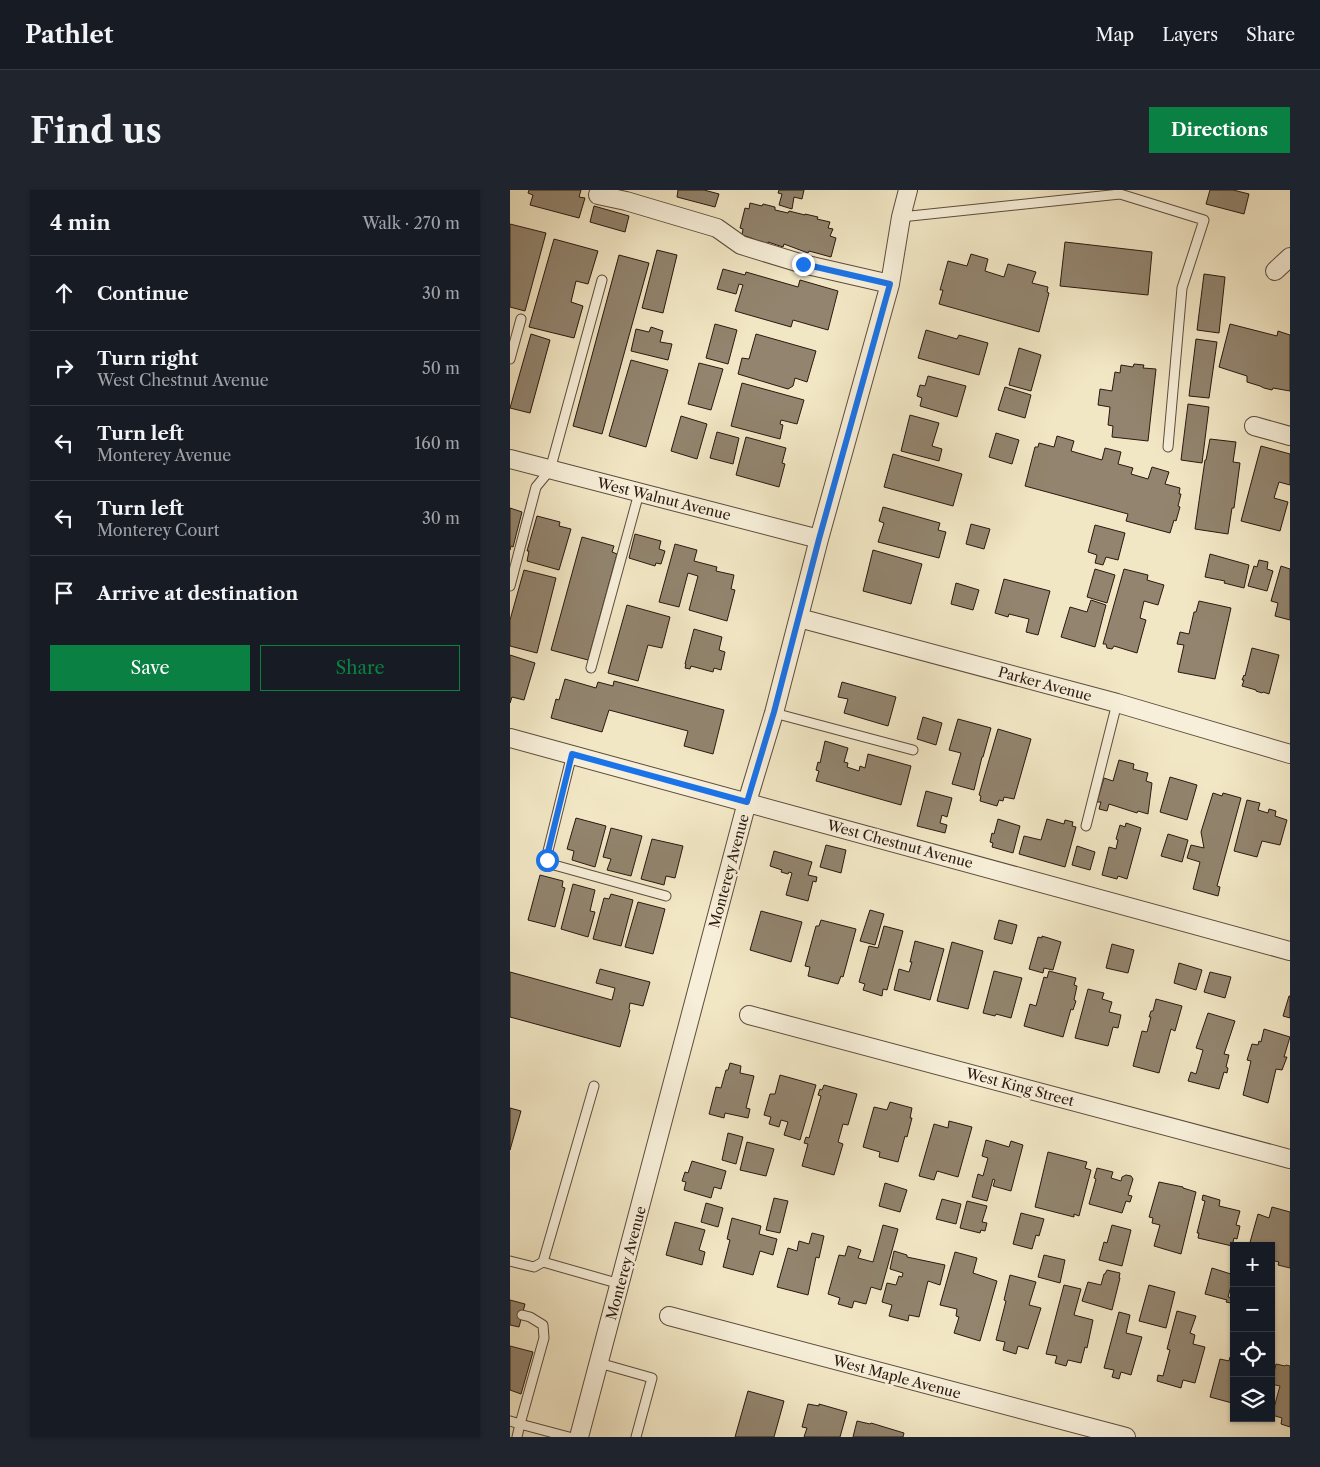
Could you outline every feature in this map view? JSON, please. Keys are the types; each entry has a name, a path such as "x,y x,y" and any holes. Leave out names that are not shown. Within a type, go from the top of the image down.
{"street":[{"name":"Monterey Avenue","path":"579,1437 747,802 800,618 819,539 890,284 901,217 908,190"},
{"path":"598,195 626,201 717,228 741,245 803,264 890,284"},
{"path":"1275,271 1290,257"},
{"path":"1254,426 1290,436"},
{"name":"West Walnut Avenue","path":"510,458 819,539"},
{"name":"Parker Avenue","path":"800,618 1117,703 1290,754"},
{"name":"West Chestnut Avenue","path":"510,738 1290,951"},
{"name":"West King Street","path":"749,1015 1290,1159"},
{"name":"West Maple Avenue","path":"669,1316 1126,1437"}],"lane":[{"path":"901,217 1120,194 1204,220 1182,288 1168,447"},
{"path":"510,586 536,487 550,470 602,280"},
{"path":"510,359 521,320"},
{"path":"591,668 639,492"},
{"path":"1086,826 1117,703"},
{"path":"774,712 913,750"},
{"path":"572,754 547,860 554,865 666,896"},
{"path":"510,1261 534,1267 543,1262 594,1086"},
{"path":"543,1262 620,1284"},
{"path":"517,1437 544,1338 543,1325 522,1315"},
{"path":"599,1363 652,1378 636,1437"},
{"path":"510,1421 569,1437"}],"building":[{"path":"529,190 581,190 579,197 585,198 579,218 530,205 533,195 528,193"},
{"path":"678,190 704,190 719,194 715,207 677,197"},
{"path":"779,190 804,190 802,199 794,197 792,209 779,205 782,194 778,193"},
{"path":"1210,190 1233,190 1249,194 1244,214 1206,204"},
{"path":"750,203 775,207 775,210 788,213 789,211 818,217 817,219 830,222 828,228 833,229 830,236 836,238 831,257 809,251 808,253 784,244 783,247 768,242 767,245 742,235 743,229 740,228 745,208 749,209"},
{"path":"594,206 629,216 625,232 590,222"},
{"path":"510,224 546,233 525,311 510,307"},
{"path":"554,239 598,251 588,284 576,281 571,302 583,306 574,338 529,327"},
{"path":"1065,242 1152,252 1148,295 1060,286"},
{"path":"657,250 677,255 663,313 642,308"},
{"path":"971,254 988,259 985,271 1004,277 1008,264 1036,272 1032,283 1048,287 1047,292 1049,293 1039,332 939,304 943,290 940,290 948,261 967,266"},
{"path":"619,255 649,263 602,434 573,426"},
{"path":"723,269 745,275 746,272 798,287 800,280 838,291 828,330 793,320 791,327 735,311 743,285 739,284 736,294 717,289"},
{"path":"1204,274 1225,277 1219,333 1197,330"},
{"path":"715,324 737,330 728,364 706,358"},
{"path":"1230,324 1277,336 1278,331 1290,335 1290,391 1264,388 1247,382 1247,376 1219,367"},
{"path":"651,327 663,331 660,342 672,344 668,360 631,351 636,329 649,332"},
{"path":"926,330 957,339 959,335 988,343 979,375 918,358"},
{"path":"531,334 550,340 530,413 510,408"},
{"path":"756,334 816,351 807,382 795,378 793,386 788,389 738,374 742,358 749,359"},
{"path":"1196,339 1217,342 1209,398 1189,396"},
{"path":"1019,348 1041,355 1031,391 1009,385"},
{"path":"631,360 668,370 646,447 609,436"},
{"path":"699,363 723,369 711,410 688,404"},
{"path":"1134,364 1144,365 1143,368 1156,369 1148,441 1112,437 1113,426 1108,425 1110,407 1098,405 1100,389 1112,391 1115,372 1120,373 1121,365 1133,367"},
{"path":"928,376 966,386 957,417 920,406 922,398 917,396 920,385 925,386"},
{"path":"742,383 804,400 797,424 781,420 780,424 783,425 780,439 731,426"},
{"path":"1005,387 1031,395 1025,418 998,410"},
{"path":"1188,404 1209,407 1202,463 1181,460"},
{"path":"910,415 939,423 932,446 942,449 939,461 901,451"},
{"path":"681,416 707,424 697,459 671,451"},
{"path":"717,432 739,438 733,464 710,458"},
{"path":"996,433 1019,440 1012,464 989,457"},
{"path":"1057,436 1074,441 1071,451 1102,460 1105,448 1121,452 1118,464 1133,468 1131,474 1148,479 1152,467 1169,472 1165,484 1180,488 1179,494 1181,494 1178,506 1180,507 1170,533 1126,521 1128,514 1025,486 1035,447 1038,447 1039,443 1054,447"},
{"path":"746,437 786,448 782,463 785,464 779,487 736,475"},
{"path":"1210,439 1236,442 1233,462 1240,463 1234,508 1232,508 1228,534 1195,529"},
{"path":"1261,446 1290,454 1290,485 1279,482 1274,498 1288,502 1280,531 1241,521"},
{"path":"893,454 962,474 953,506 884,487"},
{"path":"883,507 940,523 938,530 946,532 939,558 878,542 884,523 879,521"},
{"path":"510,508 522,512 513,547 511,546 510,550"},
{"path":"537,516 560,522 559,526 571,529 559,570 527,561 529,551 527,551"},
{"path":"971,524 990,529 984,549 966,544"},
{"path":"1095,525 1125,533 1118,560 1106,557 1103,565 1095,563 1097,555 1088,552"},
{"path":"635,534 661,541 659,549 665,551 661,564 656,563 655,566 629,558"},
{"path":"582,537 614,546 612,552 617,554 588,660 551,650"},
{"path":"675,544 697,550 694,561 717,567 716,571 734,575 731,589 735,590 727,621 689,610 698,576 688,573 679,607 659,602"},
{"path":"873,550 922,564 911,604 863,591"},
{"path":"1210,554 1249,565 1244,588 1224,583 1225,581 1205,577"},
{"path":"1259,560 1268,562 1267,569 1273,571 1267,591 1248,586 1254,566 1257,567"},
{"path":"1281,566 1290,569 1290,620 1275,616 1278,603 1271,601"},
{"path":"1095,569 1115,575 1107,603 1087,597"},
{"path":"1124,569 1148,575 1147,580 1164,585 1158,605 1144,601 1140,618 1146,620 1137,653 1114,646 1112,649 1107,648 1106,644 1103,644"},
{"path":"524,570 556,578 537,653 510,646 510,620"},
{"path":"1004,579 1050,591 1038,635 1026,632 1029,619 1009,614 1008,617 995,613"},
{"path":"956,583 979,590 973,610 951,604"},
{"path":"1091,600 1106,605 1095,647 1061,637 1070,607 1087,612"},
{"path":"1199,601 1231,608 1215,679 1178,672 1184,645 1177,644 1180,632 1189,634 1194,612 1196,612"},
{"path":"627,605 670,617 662,648 648,645 638,681 608,673"},
{"path":"694,629 722,637 719,650 725,652 721,670 714,668 713,672 691,666 690,669 685,668"},
{"path":"1252,648 1279,655 1269,694 1242,686 1244,680 1242,680 1245,676"},
{"path":"510,655 535,663 524,700 512,697 510,703"},
{"path":"565,679 596,688 598,682 613,686 614,681 724,710 713,754 684,746 688,731 609,710 602,732 551,718 556,699 559,700"},
{"path":"842,682 896,697 888,726 844,713 848,699 838,697"},
{"path":"923,717 942,723 936,745 917,739"},
{"path":"958,719 991,728 974,790 952,784 961,753 949,750"},
{"path":"998,729 1031,739 1014,799 1004,797 1003,801 999,800 997,806 980,801 981,796 979,795"},
{"path":"825,741 848,748 844,762 848,763 847,767 859,771 860,766 865,768 868,754 911,766 901,805 816,781 819,771 816,770 818,762 820,763"},
{"path":"1119,760 1134,764 1133,769 1148,773 1146,781 1152,783 1148,814 1138,811 1137,813 1109,804 1107,811 1099,809 1101,802 1097,802 1104,778 1113,781"},
{"path":"1170,777 1197,785 1187,820 1160,812"},
{"path":"926,791 952,798 947,817 942,815 940,823 947,825 945,833 917,826"},
{"path":"1213,793 1222,796 1223,793 1241,798 1217,886 1220,887 1218,896 1193,889 1200,862 1187,858 1191,845 1204,848 1201,832"},
{"path":"1247,800 1260,803 1258,810 1268,813 1269,809 1276,811 1275,816 1287,820 1280,845 1262,841 1257,857 1234,851"},
{"path":"576,818 606,826 595,867 572,860 574,851 567,849"},
{"path":"998,819 1020,826 1013,853 992,847 993,843 990,842"},
{"path":"1047,819 1064,824 1065,820 1073,822 1072,826 1076,827 1065,867 1019,854 1024,836 1041,840"},
{"path":"1126,823 1141,828 1127,879 1118,876 1117,879 1102,875 1109,847 1116,849 1118,840 1116,839 1120,825 1125,827"},
{"path":"611,828 642,836 631,876 607,870 611,859 603,857"},
{"path":"1168,834 1188,840 1182,862 1161,856"},
{"path":"652,839 683,846 675,878 666,876 664,885 641,879"},
{"path":"826,845 846,850 841,873 820,867"},
{"path":"1077,846 1095,852 1090,870 1072,865"},
{"path":"774,851 812,862 808,875 817,877 816,882 813,881 808,901 786,895 792,873 781,872 782,870 770,866"},
{"path":"540,875 563,881 562,887 565,888 555,927 528,920"},
{"path":"573,884 595,890 590,911 595,912 588,937 561,929"},
{"path":"611,894 633,900 621,946 593,939 604,898 609,899"},
{"path":"638,902 665,909 653,954 625,947"},
{"path":"870,910 884,914 875,945 860,941"},
{"path":"761,911 802,922 791,962 750,950"},
{"path":"821,920 856,929 843,977 841,976 838,984 808,976 810,967 805,966 816,926 819,926"},
{"path":"999,920 1017,925 1012,944 994,939"},
{"path":"884,926 903,931 887,990 883,989 882,996 863,990 865,984 859,982 869,946 878,948"},
{"path":"1042,936 1061,942 1053,970 1044,968 1043,973 1029,969 1038,937 1042,938"},
{"path":"915,941 944,949 930,1000 894,990 899,969 909,972"},
{"path":"952,942 983,951 968,1009 937,1001"},
{"path":"1112,944 1134,950 1128,973 1106,968"},
{"path":"1179,963 1202,970 1196,990 1174,983"},
{"path":"600,969 650,982 643,1006 630,1003 630,1010 620,1047 510,1017 510,972 612,1000 615,988 596,983"},
{"path":"994,971 1022,978 1011,1018 983,1013"},
{"path":"1049,971 1076,978 1074,985 1077,986 1074,1000 1076,1001 1073,1010 1071,1009 1063,1037 1024,1026 1030,1004 1036,1006 1044,977 1047,978"},
{"path":"1210,972 1231,977 1225,998 1204,992"},
{"path":"1088,989 1104,993 1102,999 1112,1002 1109,1012 1121,1015 1118,1028 1113,1027 1108,1046 1075,1038"},
{"path":"1290,996 1290,1018 1283,1016"},
{"path":"1156,999 1182,1006 1175,1031 1171,1029 1159,1073 1133,1066 1142,1031 1147,1032 1151,1017 1149,1017 1151,1011 1153,1011"},
{"path":"1208,1013 1235,1021 1224,1054 1229,1055 1226,1067 1228,1068 1227,1073 1224,1072 1219,1089 1188,1081 1191,1072 1196,1074 1203,1050 1196,1048"},
{"path":"1264,1029 1290,1037 1284,1057 1287,1057 1282,1070 1276,1069 1268,1103 1243,1095 1251,1061 1247,1060 1252,1044 1258,1045 1259,1041 1261,1042"},
{"path":"730,1063 741,1066 740,1073 754,1076 746,1108 750,1109 748,1118 725,1113 724,1118 709,1114 716,1087 721,1088"},
{"path":"780,1075 816,1085 800,1140 784,1135 788,1122 781,1120 779,1127 769,1124 771,1117 764,1115 770,1094 775,1094"},
{"path":"824,1085 857,1094 848,1125 843,1124 838,1142 843,1144 834,1175 802,1166 808,1144 804,1143 806,1137 809,1138 821,1096 818,1095"},
{"path":"890,1102 912,1108 910,1118 912,1118 898,1162 879,1157 880,1152 863,1147 874,1107 887,1110"},
{"path":"510,1108 521,1111 510,1150"},
{"path":"949,1121 972,1127 958,1177 937,1171 934,1180 919,1176 934,1124 948,1128"},
{"path":"728,1133 743,1137 736,1164 722,1160"},
{"path":"986,1140 1009,1147 1011,1141 1023,1145 1011,1191 993,1186 995,1180 993,1179 987,1201 972,1197 978,1174 983,1176 988,1158 982,1156"},
{"path":"747,1142 774,1149 766,1176 740,1170"},
{"path":"1048,1152 1087,1162 1085,1168 1091,1170 1079,1216 1074,1214 1074,1217 1035,1207"},
{"path":"692,1161 726,1171 721,1189 714,1187 711,1198 684,1190 686,1182 682,1181 685,1172 688,1173"},
{"path":"1097,1168 1113,1172 1111,1178 1121,1181 1122,1177 1126,1175 1131,1176 1133,1179 1128,1195 1132,1196 1130,1202 1126,1201 1122,1213 1089,1204"},
{"path":"1159,1182 1196,1192 1181,1254 1154,1246 1160,1225 1152,1223 1153,1218 1149,1217"},
{"path":"885,1183 907,1190 900,1212 879,1206"},
{"path":"1203,1195 1220,1200 1219,1206 1240,1211 1236,1225 1240,1226 1237,1239 1234,1238 1233,1242 1230,1242 1230,1246 1198,1238 1199,1233 1197,1233 1205,1201 1202,1200"},
{"path":"774,1198 788,1201 780,1233 766,1230"},
{"path":"942,1199 961,1204 956,1224 936,1219"},
{"path":"967,1201 987,1206 982,1222 987,1223 985,1231 981,1230 980,1233 960,1228"},
{"path":"706,1203 723,1208 718,1227 701,1222"},
{"path":"1272,1207 1290,1212 1290,1268 1278,1265 1279,1262 1275,1261 1275,1242 1250,1242 1258,1214 1269,1218"},
{"path":"1021,1213 1044,1219 1039,1236 1036,1235 1032,1249 1013,1244"},
{"path":"732,1218 761,1226 759,1234 777,1239 773,1255 760,1251 753,1275 723,1267 730,1240 727,1239"},
{"path":"675,1222 705,1230 699,1250 705,1252 702,1265 666,1255"},
{"path":"883,1225 898,1229 881,1290 871,1287 866,1304 854,1301 852,1308 838,1304 840,1298 828,1294 839,1255 845,1256 848,1246 861,1250 858,1258 873,1262"},
{"path":"1112,1225 1131,1230 1122,1266 1099,1260 1104,1242 1107,1243"},
{"path":"812,1233 824,1236 819,1258 816,1257 808,1295 777,1287 788,1248 797,1251 799,1241 809,1244"},
{"path":"894,1251 907,1255 907,1257 945,1265 940,1285 928,1281 919,1317 909,1315 908,1321 889,1316 892,1305 882,1302 887,1283 896,1285 899,1276 902,1277 903,1273 890,1269"},
{"path":"955,1252 977,1258 973,1273 997,1281 980,1341 954,1333 959,1317 956,1316 957,1309 940,1305"},
{"path":"1044,1255 1065,1260 1060,1283 1038,1277"},
{"path":"1212,1268 1230,1274 1228,1297 1230,1298 1230,1303 1226,1302 1227,1300 1205,1294"},
{"path":"1107,1270 1120,1273 1112,1310 1082,1301 1088,1282 1101,1285"},
{"path":"1010,1275 1036,1282 1029,1305 1041,1308 1028,1349 1018,1346 1016,1354 1003,1350 1005,1342 996,1340 1006,1301 1004,1300"},
{"path":"1064,1285 1081,1289 1074,1315 1093,1320 1087,1348 1085,1347 1081,1363 1068,1360 1066,1366 1055,1363 1057,1356 1046,1354"},
{"path":"1149,1285 1175,1292 1166,1328 1139,1321"},
{"path":"510,1300 525,1304 519,1327 510,1325"},
{"path":"1177,1311 1196,1316 1190,1333 1195,1335 1193,1344 1205,1347 1195,1383 1183,1380 1181,1388 1157,1381 1158,1375 1163,1376 1170,1350 1167,1349"},
{"path":"1119,1312 1130,1315 1126,1333 1142,1337 1131,1375 1121,1372 1119,1379 1112,1377 1114,1370 1104,1368"},
{"path":"510,1346 533,1352 521,1394 510,1390"},
{"path":"1230,1357 1230,1402 1210,1397 1220,1359 1229,1361"},
{"path":"1276,1364 1290,1366 1290,1427 1281,1424 1282,1418 1275,1416 1275,1404 1280,1386 1275,1385"},
{"path":"748,1391 784,1401 774,1437 735,1437"},
{"path":"808,1404 819,1406 819,1404 847,1412 840,1437 804,1437 807,1428 802,1427"},
{"path":"857,1421 871,1423 904,1433 903,1437 853,1437"}],"route":[{"path":"547,860 572,754 747,802 800,618 819,539 890,284 803,264"}]}
